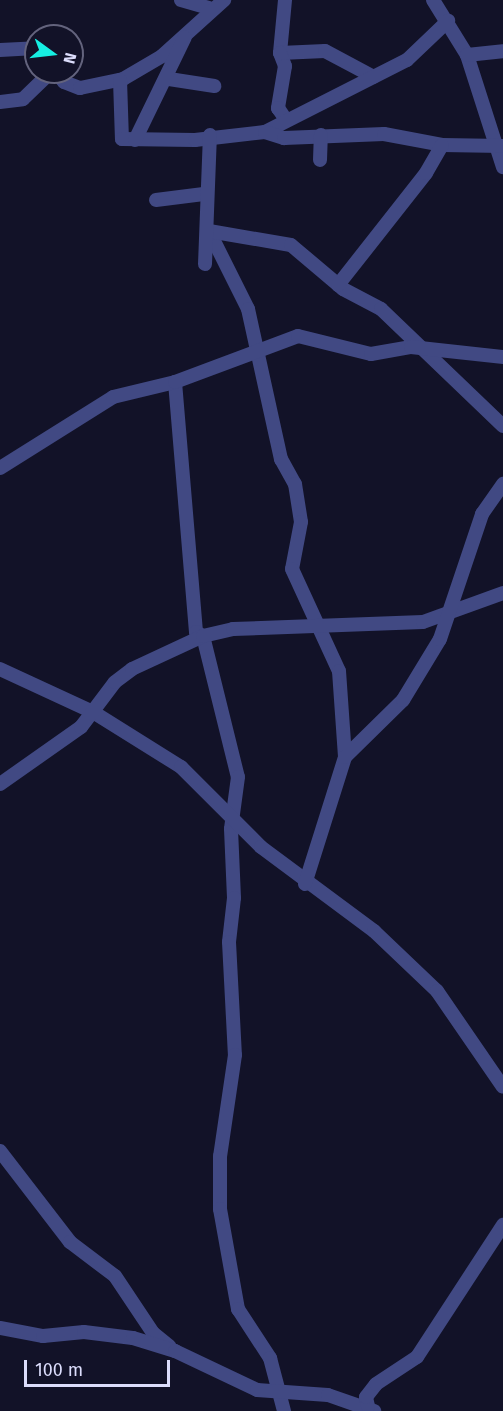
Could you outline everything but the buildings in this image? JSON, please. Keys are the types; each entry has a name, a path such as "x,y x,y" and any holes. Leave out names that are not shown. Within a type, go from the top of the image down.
{"street":[{"path":"181,0 209,8"},
{"path":"69,84 80,88 120,80 162,57 209,8 224,0"},
{"path":"285,0 280,53 285,66 278,108 286,120"},
{"path":"433,0 467,55 499,145 503,167"},
{"path":"265,132 407,60 448,21"},
{"path":"135,140 169,79 189,27"},
{"path":"0,50 24,49"},
{"path":"280,53 325,51 374,77"},
{"path":"467,55 503,51"},
{"path":"169,79 214,86"},
{"path":"120,80 122,139 265,132 284,138 384,134 442,145 499,145"},
{"path":"0,102 22,99 38,84"},
{"path":"205,264 208,231 204,194 210,135"},
{"path":"320,160 321,135"},
{"path":"338,285 426,173 442,145"},
{"path":"156,200 204,194"},
{"path":"208,231 291,245 338,285 381,309 416,347 503,426"},
{"path":"208,231 248,309 281,459 295,484 301,522 292,569 339,671 345,757 305,884"},
{"path":"0,468 113,396 175,382 298,336 370,354 416,347 503,357"},
{"path":"175,382 192,608 196,632 202,636 238,777 233,820 229,942 234,1055 220,1156 220,1209 238,1309 270,1358 277,1392 284,1411"},
{"path":"345,757 403,700 440,639 482,514 503,484"},
{"path":"0,784 64,742 93,712 115,682 132,669 202,636 233,629 423,622 503,593"},
{"path":"0,669 93,712 181,767 233,820 305,884 374,931 437,991 503,1087"},
{"path":"0,1151 70,1242 116,1276 153,1333 175,1350 236,1383 371,1408"},
{"path":"371,1408 366,1397 376,1384 417,1357 503,1225"},
{"path":"0,1328 43,1336 84,1332 133,1338 175,1350"}]}
